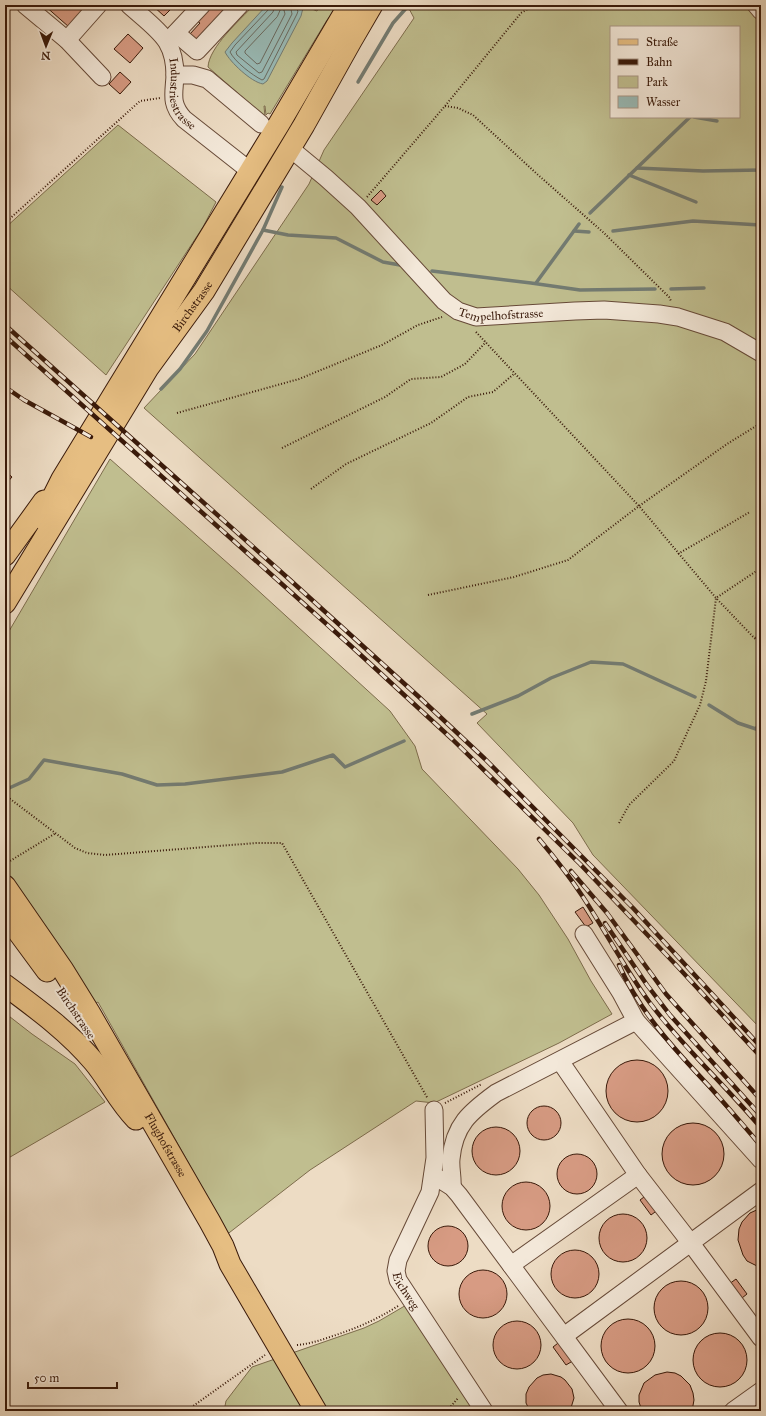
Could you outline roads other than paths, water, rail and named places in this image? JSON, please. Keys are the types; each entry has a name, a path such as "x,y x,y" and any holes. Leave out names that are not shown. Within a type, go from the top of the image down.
{"main road":[{"name":"Birchstrasse","path":"5,576 51,502 62,479 250,171 349,5"},
{"name":"Birchstrasse","path":"5,603 148,368 204,291 310,116 350,41 372,5"},
{"path":"250,171 269,183"},
{"name":"Birchstrasse","path":"5,555 45,498 62,479"},
{"name":"Flughofstrasse","path":"5,886 63,970 89,1012 213,1228 223,1246 230,1264 316,1411"},
{"name":"Birchstrasse","path":"5,914 81,1019 131,1104 136,1119 211,1248 230,1264"},
{"name":"Birchstrasse","path":"5,985 60,1028 80,1047 94,1062 125,1107 136,1119"}],"street":[{"path":"25,5 67,40 102,77"},
{"path":"67,40 98,5"},
{"name":"Industriestrasse","path":"129,5 160,33 171,37 175,75 173,96 178,113 250,171"},
{"path":"202,5 171,37 197,51 240,5"},
{"path":"193,75 201,60 250,5"},
{"path":"756,5 761,11"},
{"path":"175,75 193,75 207,79 261,124"},
{"name":"Tempelhofstrasse","path":"297,154 358,207 444,301 458,312 476,317 582,310 640,312 678,317 725,332 761,353"},
{"path":"584,934 621,993 636,1021 761,1160"},
{"path":"452,1187 451,1160 454,1141 462,1123 476,1108 496,1093 636,1021"},
{"path":"560,1061 638,1175 761,1338"},
{"name":"Eichweg","path":"434,1110 435,1138 433,1175 430,1192 396,1266 396,1276 484,1411"},
{"path":"433,1175 452,1187 459,1195 619,1411"},
{"path":"511,1266 638,1175"},
{"path":"564,1336 761,1191"},
{"path":"733,1411 761,1391"}],"water":[{"path":"267,5 293,5 303,8 301,16 267,81 263,84 253,80 241,71 231,61 225,52"}],"waterway":[{"path":"358,82 393,23 409,5"},
{"path":"590,213 689,118"},
{"path":"700,118 717,121"},
{"path":"637,168 703,171 761,170"},
{"path":"629,175 696,202"},
{"path":"161,389 180,369 207,331 263,230 282,187"},
{"path":"613,231 693,221 760,225"},
{"path":"536,283 579,224"},
{"path":"263,230 288,235 336,238 383,262 400,265"},
{"path":"574,231 589,232"},
{"path":"432,271 580,290 655,289"},
{"path":"671,289 704,288"},
{"path":"472,714 518,696 551,678 591,662 623,664 695,697"},
{"path":"709,705 738,723 756,729 761,721"},
{"path":"7,789 29,779 44,760 122,774 157,785 185,784 282,772 333,755 345,767 404,741"}],"railway":[{"path":"5,325 289,579 485,759 633,908 761,1047"},
{"path":"5,336 351,646 452,739 580,864 761,1057"},
{"path":"5,387 24,400 91,437"},
{"path":"539,839 578,890 632,977 650,1003 690,1051 761,1128"},
{"path":"571,871 607,913 666,994 761,1100"},
{"path":"605,923 647,985 670,1015 761,1116"},
{"path":"619,965 627,982 647,1014 683,1058 761,1146"}]}
